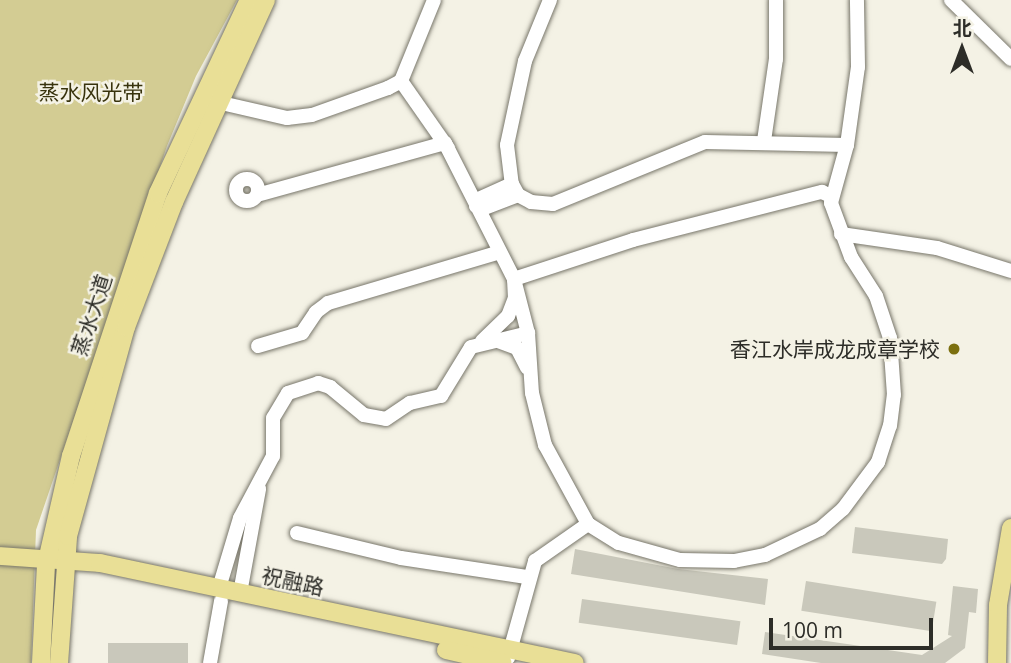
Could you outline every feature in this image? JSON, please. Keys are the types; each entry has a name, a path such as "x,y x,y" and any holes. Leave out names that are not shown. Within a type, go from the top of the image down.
{"main road":[{"name":"蒸水大道","path":"41,663 71,456 133,258 208,83 249,0"},
{"name":"蒸水大道","path":"59,663 55,562 126,327 217,102 267,0"},
{"path":"997,663 998,605 1011,528"},
{"name":"祝融路","path":"0,556 55,562 220,594 508,660 575,663"},
{"name":"祝融路","path":"0,563 55,562"},
{"path":"1006,663 1011,576"},
{"name":"祝融路","path":"220,594 240,593 508,660"}],"street":[{"path":"217,102 258,115 312,115 401,81 434,0"},
{"path":"550,0 525,61 511,118 507,162 515,189 541,206 552,204 705,142 764,141 847,145"},
{"path":"764,141 776,59 776,0"},
{"path":"401,81 445,143 479,205 498,253 514,279 528,333 530,376 545,445 588,524 619,543 652,553 680,560 734,561 795,544 843,509 878,462 894,395 890,338 884,316 841,234 831,196 847,145 858,67 857,0"},
{"path":"951,0 1011,59"},
{"path":"257,195 445,143"},
{"path":"479,205 515,189"},
{"path":"514,279 633,240 822,192 831,196"},
{"path":"841,234 937,247 1011,271"},
{"path":"258,346 302,333 316,312 328,303 498,253"},
{"path":"487,341 508,316 514,298 514,279"},
{"path":"487,341 505,330 522,307"},
{"path":"210,663 220,594 240,519 273,456 273,418 288,393 318,383 330,387 364,415 386,419 410,403 441,396 471,347 528,333"},
{"path":"487,341 517,348 530,376"},
{"path":"240,593 256,522 260,484"},
{"path":"508,660 527,577 546,550 588,524"},
{"path":"297,533 401,558 527,577"}],"green space":[{"name":"蒸水风光带","path":"0,0 237,0 196,76 167,146 36,530 31,663 0,663"}],"building":[{"path":"855,527 948,539 946,559 942,564 852,553"},
{"path":"575,549 678,569 768,579 765,605 571,574"},
{"path":"806,581 936,602 932,631 801,611"},
{"path":"953,586 978,589 976,613 969,612 965,648 945,663 821,663 762,654 765,632 922,655 952,636 948,635"},
{"path":"582,599 740,621 737,645 579,623"},
{"path":"108,643 188,643 188,663 108,663"}],"place":[{"name":"香江水岸成龙成章学校","path":"954,349"}]}
